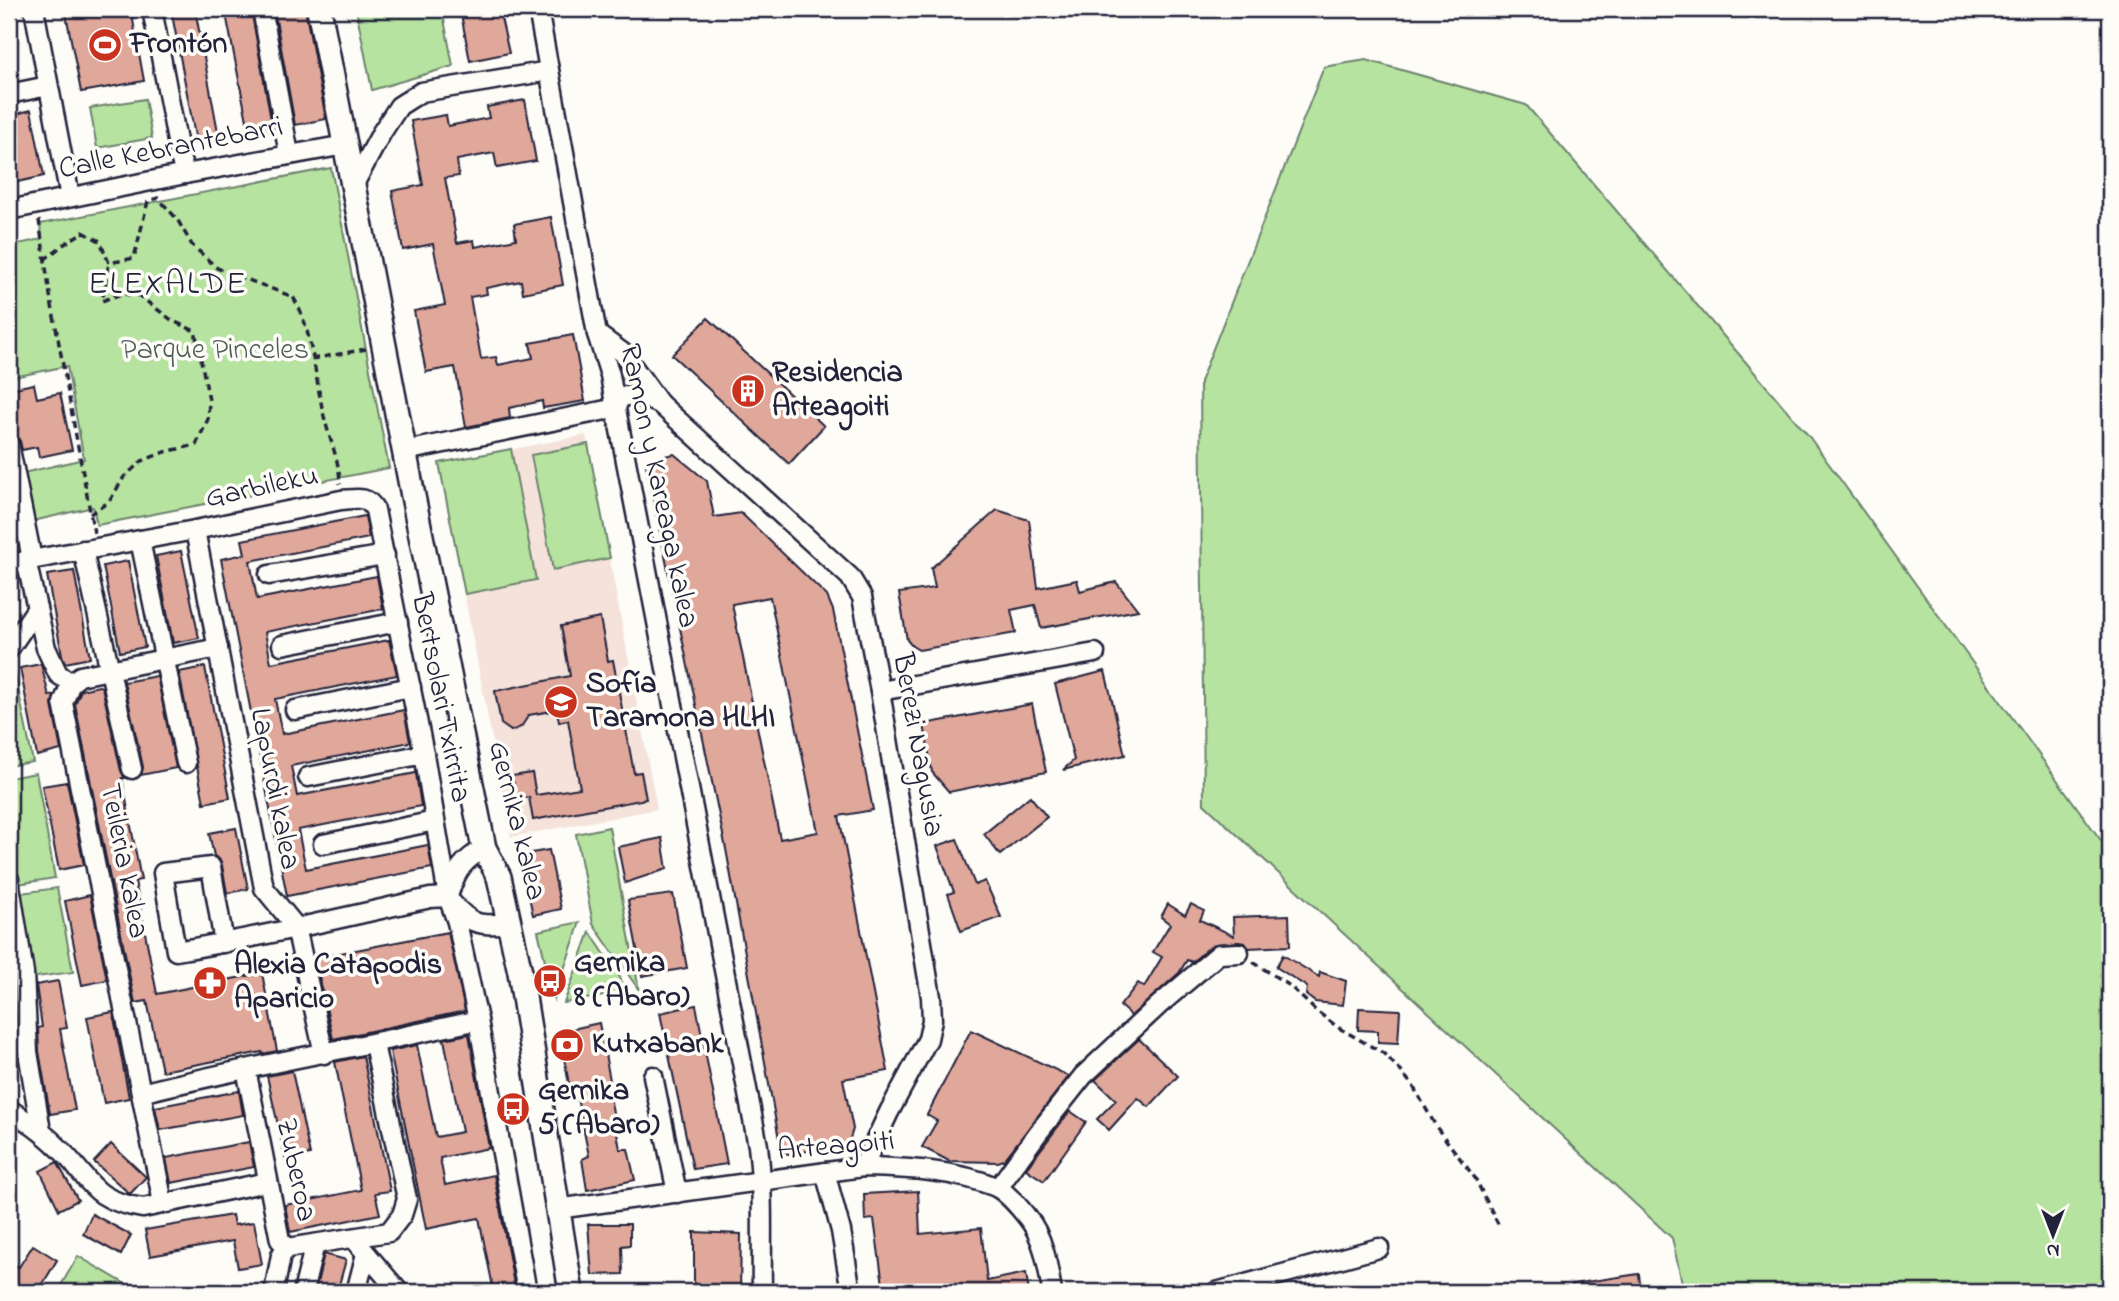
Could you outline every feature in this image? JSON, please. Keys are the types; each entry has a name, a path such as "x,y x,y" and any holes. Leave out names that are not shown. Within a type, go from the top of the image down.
{"main road":[{"name":"Gernika kalea","path":"319,9 484,848 499,877 520,972 571,1292"}],"street":[{"path":"34,9 70,197"},
{"path":"152,9 185,174"},
{"path":"262,9 289,154"},
{"name":"Ramon y Kareaga kalea","path":"538,9 597,334 610,375 695,813 762,1181 762,1292"},
{"path":"354,186 399,106 421,92 549,71"},
{"path":"9,94 48,86"},
{"name":"Calle Kebrantebarri","path":"9,210 345,145"},
{"name":"Berezi Nagusia","path":"597,334 623,353 660,404 850,577 862,597 931,997 932,1020 928,1039 863,1167"},
{"path":"610,375 620,369 637,374"},
{"path":"405,451 616,408 620,397 627,395 660,404"},
{"path":"9,444 22,561 46,648 58,674 71,683 80,676 218,648"},
{"name":"Bertsolari Txirrita","path":"341,500 363,498 370,502 375,510 424,754 448,897 457,922 478,1020 527,1292"},
{"name":"Garbileku","path":"22,561 341,500"},
{"name":"Lapurdi kalea","path":"195,530 264,888 296,927 324,1054"},
{"path":"140,540 186,762"},
{"path":"90,549 132,769"},
{"path":"269,575 385,555"},
{"path":"9,649 37,608"},
{"path":"282,645 398,622"},
{"path":"880,691 1096,653"},
{"name":"Teileria kalea","path":"71,683 63,703 163,1203"},
{"path":"295,710 411,687"},
{"path":"308,776 424,754"},
{"path":"323,844 435,821"},
{"path":"448,897 456,871 469,857 484,848"},
{"path":"224,943 211,867 163,873 177,951 224,943 263,936 430,898 448,897"},
{"path":"9,879 24,973 28,1052 41,1131"},
{"path":"448,897 465,918 482,926 510,923"},
{"path":"998,1188 1083,1076 1158,1005 1219,954 1239,953"},
{"path":"141,1093 478,1020"},
{"name":"Zuberoa","path":"246,1069 280,1240 288,1248 354,1239 389,1232 402,1215 407,1199 374,1044"},
{"path":"653,1076 677,1193"},
{"path":"9,1109 59,1147 95,1191 123,1205 143,1208 267,1182"},
{"name":"Arteagoiti","path":"557,1209 863,1167 906,1168 998,1188 1028,1218 1045,1252 1052,1292"},
{"path":"824,1172 841,1231 851,1292"},
{"path":"354,1239 399,1292"},
{"path":"303,1292 318,1244"},
{"path":"274,1292 281,1255 288,1248"},
{"path":"1216,1292 1379,1248"},
{"path":"356,1292 366,1254"}],"path":[{"path":"109,263 134,258 148,201 158,198 177,219 192,245 217,268 293,297 299,307 324,418 340,471 341,500"},
{"path":"37,204 44,260 90,514 90,549"},
{"path":"44,260 83,232 100,241 109,263 102,301 121,294 138,295 173,321 195,331 209,400 208,418 196,445 142,461 124,477 109,502 90,514"},
{"path":"312,359 370,348"},
{"path":"1239,953 1290,986 1339,1028 1383,1053 1399,1069 1413,1086 1437,1128 1475,1178 1499,1226"}],"shaded area":[{"name":"Sofía Taramona HLHI","path":"586,435 657,809 511,837 439,463"}],"green space":[{"path":"356,9 442,9 453,66 372,90"},
{"path":"1366,60 1526,105 1808,435 2110,853 2110,1292 1684,1292 1672,1238 1204,804 1200,382 1324,67"},
{"path":"145,99 152,138 97,148 90,108"},
{"name":"Parque Pinceles","path":"331,168 389,468 97,525 93,507 33,521 23,473 84,459 67,366 9,378 9,246 42,239 40,224"},
{"path":"588,444 610,558 553,570 531,455"},
{"path":"511,449 536,580 465,594 439,463"},
{"path":"11,654 33,762 9,766 9,658"},
{"path":"36,773 55,878 11,885 9,778"},
{"path":"609,827 639,990 593,924 576,834"},
{"path":"57,888 73,972 30,978 13,894"},
{"path":"580,922 554,999 538,931"},
{"path":"590,932 621,979 621,993 564,1003"},
{"path":"78,1256 139,1292 57,1292"}],"building":[{"name":"Frontón","path":"65,9 131,9 144,81 81,92"},
{"path":"171,9 195,9 219,137 196,141"},
{"path":"225,9 251,9 273,131 250,136"},
{"path":"274,9 305,9 326,119 295,125"},
{"path":"460,9 499,9 509,53 470,61"},
{"path":"525,100 536,161 497,168 494,153 457,160 459,176 445,178 457,243 474,240 475,247 516,239 514,224 551,217 563,285 523,293 521,281 486,288 487,294 470,297 481,359 496,357 498,365 533,358 530,343 573,335 585,401 543,408 542,401 509,408 510,418 466,427 455,367 426,372 414,311 445,305 433,244 403,250 392,191 423,185 411,121 446,115 448,126 489,118 487,107"},
{"path":"31,110 44,176 9,184 9,116"},
{"name":"Residencia Arteagoiti","path":"708,318 824,426 789,464 672,355"},
{"path":"34,384 37,398 60,393 72,450 39,457 37,447 22,450 15,435 9,389"},
{"path":"674,454 707,481 714,517 741,513 827,596 833,610 873,810 839,816 888,1071 843,1079 853,1129 848,1145 788,1154 781,1150 726,849 645,460","holes":["770,597 818,832 780,839 732,604"]},
{"path":"997,510 1029,520 1038,588 1077,580 1080,591 1116,582 1138,610 1041,628 1035,605 1011,610 1016,633 919,650 912,646 907,640 899,593 935,588 931,568"},
{"path":"365,516 369,538 250,561 257,599 377,576 383,609 265,632 271,663 389,640 397,675 275,699 282,734 404,710 410,742 291,766 297,796 416,773 421,806 298,830 306,869 428,845 432,868 287,896 221,559 245,554 242,540"},
{"path":"181,551 199,638 173,643 156,556"},
{"path":"128,561 145,647 120,652 103,566"},
{"path":"74,571 90,658 65,663 47,575"},
{"path":"600,618 608,661 613,660 634,773 641,772 646,799 533,820 529,797 517,799 512,776 532,773 536,795 580,788 568,720 559,722 557,710 529,715 521,727 511,731 501,724 495,691 570,676 561,626"},
{"path":"41,664 49,696 54,695 52,705 61,750 37,756 20,668"},
{"path":"205,667 230,798 204,803 179,672"},
{"path":"1105,671 1125,755 1063,770 1074,760 1055,684"},
{"path":"157,676 176,768 141,775 143,767 124,682"},
{"path":"102,687 121,771 125,778 122,778 141,880 135,881 157,994 262,973 277,1051 162,1071 147,1001 135,1003 75,704 81,690"},
{"path":"1032,704 1046,772 949,792 932,772 924,724"},
{"path":"67,782 84,865 59,870 42,786"},
{"path":"1030,796 1047,817 1000,855 984,834"},
{"path":"236,828 248,889 227,893 222,865 214,856 209,833"},
{"path":"662,838 667,869 625,883 618,847"},
{"path":"957,839 975,885 985,881 1001,917 961,931 948,894 954,892 937,846"},
{"path":"549,850 561,909 533,915 520,855"},
{"path":"673,894 687,968 642,976 628,900"},
{"path":"90,895 107,980 82,985 65,901"},
{"path":"1168,904 1185,915 1191,904 1204,911 1200,920 1234,936 1233,917 1289,915 1290,946 1249,948 1245,943 1238,942 1212,945 1192,962 1187,960 1179,973 1131,1016 1120,1006 1138,983 1144,987 1162,957 1153,952 1170,924 1161,917"},
{"path":"448,932 465,1011 333,1039 315,958"},
{"path":"1283,955 1319,977 1320,972 1346,981 1343,1005 1315,1002 1306,995 1307,987 1276,967"},
{"path":"58,981 67,1028 60,1029 75,1110 50,1114 39,1051 38,1028 42,1027 36,985"},
{"path":"696,1005 727,1164 693,1169 660,1013"},
{"path":"1359,1008 1400,1010 1398,1043 1378,1042 1378,1031 1358,1030"},
{"path":"113,1012 129,1098 104,1103 87,1017"},
{"path":"599,1023 620,1149 628,1149 635,1180 587,1190 582,1159 589,1156 575,1088 570,1089 559,1032"},
{"path":"971,1030 1069,1076 1004,1160 998,1162 949,1161 922,1147 937,1121 927,1115"},
{"path":"469,1034 489,1148 440,1158 445,1185 494,1175 515,1290 506,1292 494,1292 479,1218 426,1229 390,1051 417,1045 436,1137 462,1132 444,1039"},
{"path":"1139,1039 1178,1076 1149,1107 1138,1098 1109,1130 1097,1119 1116,1100 1095,1080"},
{"path":"363,1056 390,1191 375,1193 380,1214 290,1232 285,1205 361,1190 335,1062"},
{"path":"292,1071 310,1155 286,1161 267,1076"},
{"path":"239,1091 243,1115 160,1130 155,1107"},
{"path":"1070,1111 1086,1122 1044,1181 1026,1169"},
{"path":"249,1142 254,1167 171,1183 166,1158"},
{"path":"111,1144 146,1177 130,1194 94,1162"},
{"path":"57,1162 78,1200 59,1210 40,1171"},
{"path":"918,1191 920,1234 981,1228 987,1281 1026,1273 1029,1292 884,1292 874,1219 865,1220 864,1194"},
{"path":"92,1214 131,1235 121,1255 83,1234"},
{"path":"232,1215 234,1225 254,1222 262,1264 238,1268 233,1241 150,1256 145,1230"},
{"path":"588,1224 630,1224 630,1245 622,1246 623,1274 592,1275"},
{"path":"694,1232 741,1234 740,1292 694,1292"},
{"path":"33,1245 57,1260 38,1292 9,1292 9,1276 15,1265 19,1267"},
{"path":"324,1254 346,1260 337,1292 315,1292"},
{"path":"1639,1274 1641,1292 1573,1292 1572,1284"}],"place":[{"name":"Frontón","path":"105,45"},
{"name":"Residencia Arteagoiti","path":"748,391"},
{"name":"Sofía Taramona HLHI","path":"561,702"},
{"name":"Gernika 8 (Abaro)","path":"550,981"},
{"name":"Alexia Catapodis Aparicio","path":"210,983"},
{"name":"Kutxabank","path":"567,1045"},
{"name":"Gernika 5 (Abaro)","path":"513,1109"}],"district":[{"name":"ELEXALDE","path":"168,285"}]}
